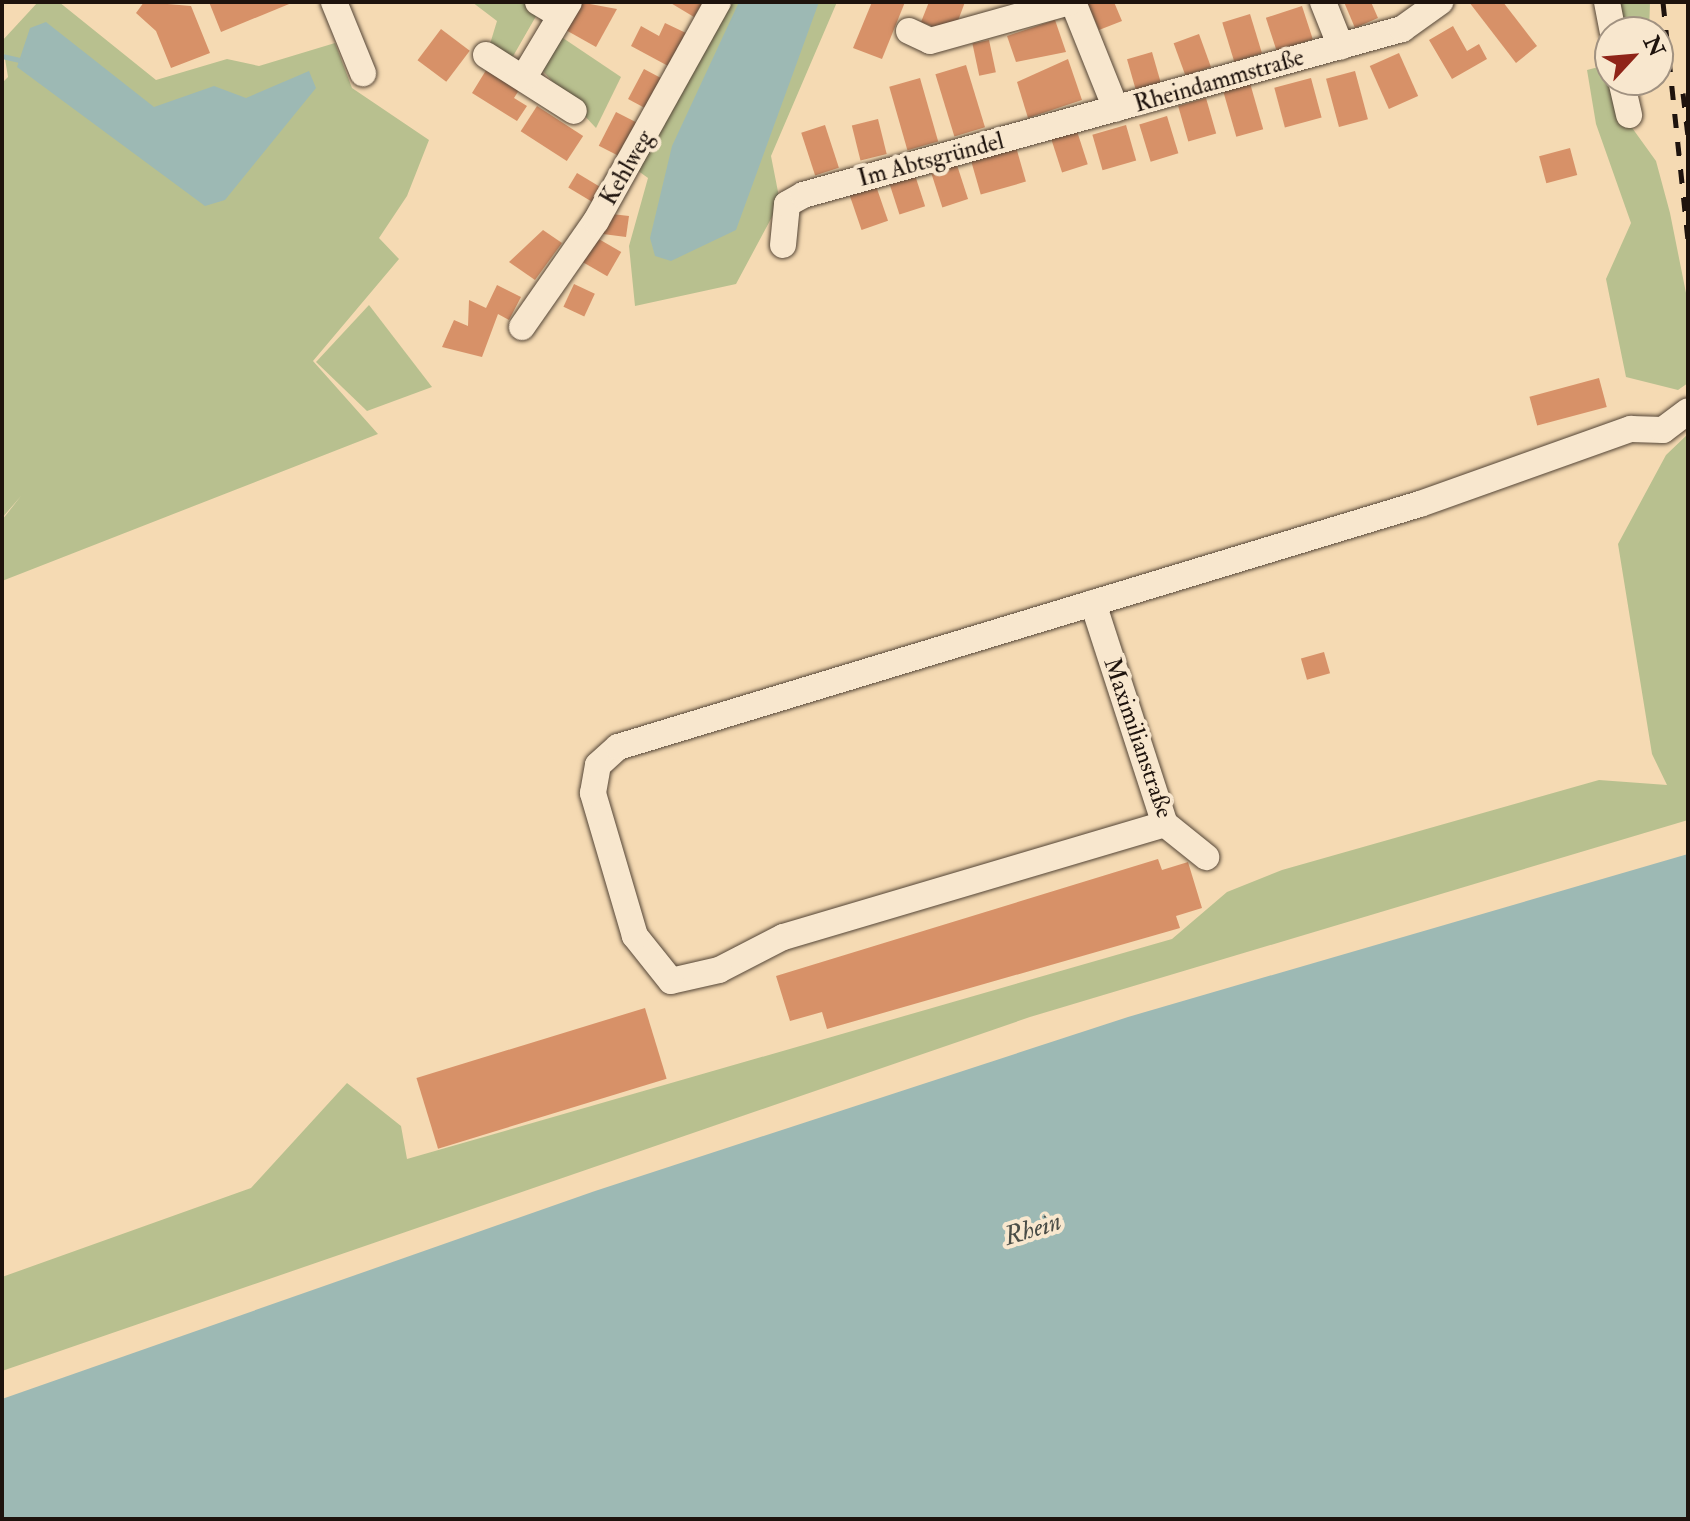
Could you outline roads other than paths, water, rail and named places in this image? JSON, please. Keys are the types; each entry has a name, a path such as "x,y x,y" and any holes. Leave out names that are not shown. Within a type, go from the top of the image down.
{"street":[{"path":"334,2 363,73"},
{"name":"Kehlweg","path":"522,327 596,221 718,2"},
{"path":"909,31 930,41 1071,2"},
{"name":"Rheindammstraße","path":"1071,2 1116,109 1402,29 1440,2"},
{"path":"1323,2 1341,47"},
{"path":"524,77 556,6"},
{"path":"486,55 574,111"},
{"path":"1625,96 1629,115"},
{"name":"Im Abtsgründel","path":"783,245 787,204 803,195 1116,109"},
{"path":"1165,824 783,937 693,981 671,981 635,936 593,793 606,754 1420,504 1625,431 1663,430 1688,411"},
{"name":"Maximilianstraße","path":"1093,603 1165,824 1206,857"}],"water":[{"path":"739,2 819,2 736,230 671,261 655,256 650,238 672,146"},
{"path":"46,22 154,107 214,86 246,98 309,71 316,88 225,200 205,206 17,67 30,28"},
{"name":"Rhein","path":"1688,854 1688,1519 2,1519 2,1399 595,1191 1128,1017"}],"waterway":[{"path":"2,56 20,60"}],"railway":[{"path":"1663,2 1688,240"},
{"path":"1683,93 1688,136"}]}
